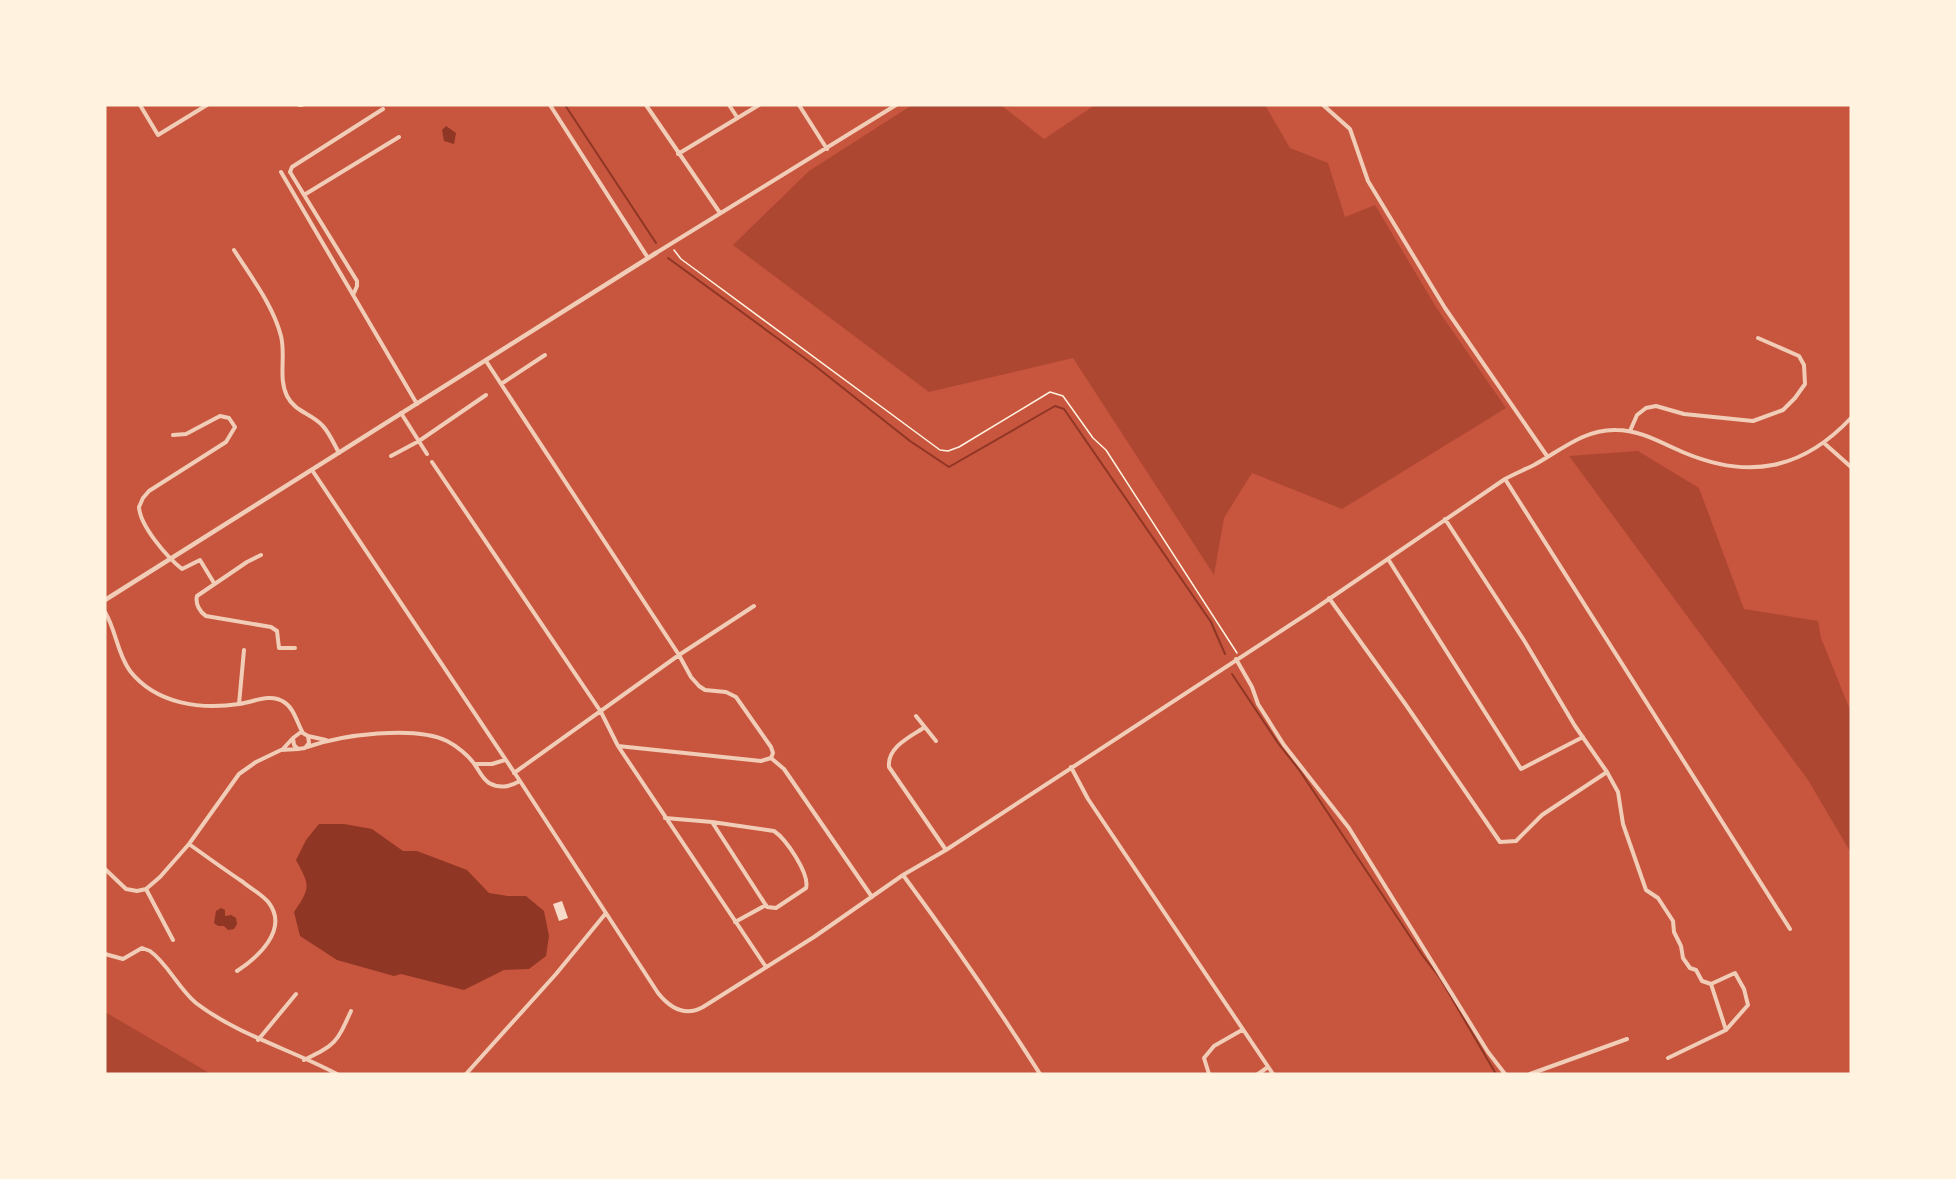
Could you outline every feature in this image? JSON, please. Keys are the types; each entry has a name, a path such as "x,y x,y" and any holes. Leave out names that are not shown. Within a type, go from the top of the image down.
{"street":[{"path":"140,105 158,135 207,105"},
{"path":"550,105 648,258"},
{"path":"646,105 720,213"},
{"path":"729,105 736,117"},
{"path":"678,154 759,105"},
{"path":"799,105 827,149"},
{"path":"105,600 670,244 896,105"},
{"path":"1323,105 1350,129 1368,181 1445,308 1547,456"},
{"path":"354,294 357,281 290,172 292,167 382,109"},
{"path":"304,195 399,137"},
{"path":"281,172 417,404"},
{"path":"234,250 271,309 278,327 283,344 282,383 287,395 296,408 323,426 339,453"},
{"path":"1630,431 1637,416 1646,408 1656,406 1684,414 1753,421 1783,410 1805,384 1804,365 1799,356 1758,338"},
{"path":"501,384 545,355"},
{"path":"486,361 694,681 705,690 726,692 736,697 771,747 773,753 771,758"},
{"path":"391,456 419,441 486,395"},
{"path":"401,413 427,454"},
{"path":"173,435 186,434 220,416 229,418 235,427 226,442 149,491 140,502 140,516 170,559 182,569 200,560 214,583"},
{"path":"312,470 520,782 657,993 673,1007 684,1012 696,1011 703,1007 814,937 903,875 946,850 1238,658 1505,479 1590,434 1606,430 1630,431 1701,459 1722,465 1745,467 1783,463 1803,456 1824,443 1851,418"},
{"path":"1824,443 1851,468"},
{"path":"432,462 601,712 618,746 766,967"},
{"path":"1505,479 1790,929"},
{"path":"1446,519 1618,792 1623,824 1646,890 1658,898 1673,921 1674,932 1681,946 1683,958 1690,968 1696,970 1702,981 1711,984 1735,973 1744,989 1748,1005 1726,1030 1668,1058"},
{"path":"261,555 197,596 200,612 206,616 271,627 277,631 279,648 295,648"},
{"path":"1388,559 1521,769 1583,738"},
{"path":"1329,598 1500,842 1516,841 1542,815 1607,772"},
{"path":"514,773 679,655 754,606"},
{"path":"105,612 125,661 130,670 146,686 174,701 205,707 239,704 268,698 278,699 288,705 303,733 327,740"},
{"path":"239,704 244,650"},
{"path":"1238,658 1258,704 1284,745 1349,828 1482,1042 1505,1074"},
{"path":"916,716 936,741"},
{"path":"295,721 293,743 297,749"},
{"path":"925,727 895,748 890,757 889,767 946,850"},
{"path":"281,750 307,747 327,740 404,732 433,736 448,742 475,764 481,775 495,786 506,787 520,782"},
{"path":"105,870 126,888 136,891 146,889 160,877 189,844 239,774 250,765 281,750 298,733 303,733"},
{"path":"307,747 308,736"},
{"path":"618,746 761,761 771,758"},
{"path":"771,758 784,769 872,897"},
{"path":"475,764 492,764 505,760"},
{"path":"1071,767 1088,799 1273,1074"},
{"path":"666,818 712,822 774,831 782,837 806,875 806,888 776,908 772,909 766,905 712,822"},
{"path":"189,844 262,897 272,909 274,922 270,940 258,956 237,971"},
{"path":"903,875 944,930 1040,1074"},
{"path":"146,889 173,940"},
{"path":"735,922 766,905"},
{"path":"466,1074 556,974 606,913"},
{"path":"105,954 123,959 142,948 150,951 196,1002 258,1040 336,1074"},
{"path":"1711,984 1726,1030"},
{"path":"258,1040 296,994"},
{"path":"304,1060 335,1042 351,1011"},
{"path":"1209,1074 1204,1058 1214,1046 1242,1030"},
{"path":"1530,1074 1627,1039"},
{"path":"1257,1074 1268,1067"}],"path":[{"path":"670,244 681,259 940,450 948,451 959,447 1050,392 1063,396 1093,438 1106,450 1238,658"}],"shaded area":[{"path":"912,105 1001,105 1044,139 1095,105 1265,105 1290,148 1328,163 1345,217 1375,205 1436,307 1506,408 1342,509 1252,473 1224,518 1214,575 1073,358 929,392 733,245 809,171"},
{"path":"446,126 456,133 454,144 444,141 442,130"},
{"path":"1638,451 1699,488 1744,609 1818,621 1821,638 1851,712 1851,853 1808,780 1569,456"},
{"path":"319,824 344,824 372,829 403,851 417,851 467,870 489,893 526,896 544,911 549,936 546,956 529,969 504,970 464,990 401,974 394,976 337,960 300,936 294,912 307,886 296,860 306,840"},
{"path":"221,908 225,910 225,916 231,915 236,918 237,924 234,929 228,930 214,923 216,911"},
{"path":"105,1012 211,1074 105,1074"}],"building":[{"path":"562,901 568,918 559,921 553,904"}],"waterway":[{"path":"565,105 656,243"},
{"path":"668,258 814,365 910,441 949,467 1055,406 1064,409 1211,622 1225,654"},
{"path":"1232,674 1440,978 1496,1074"}]}
